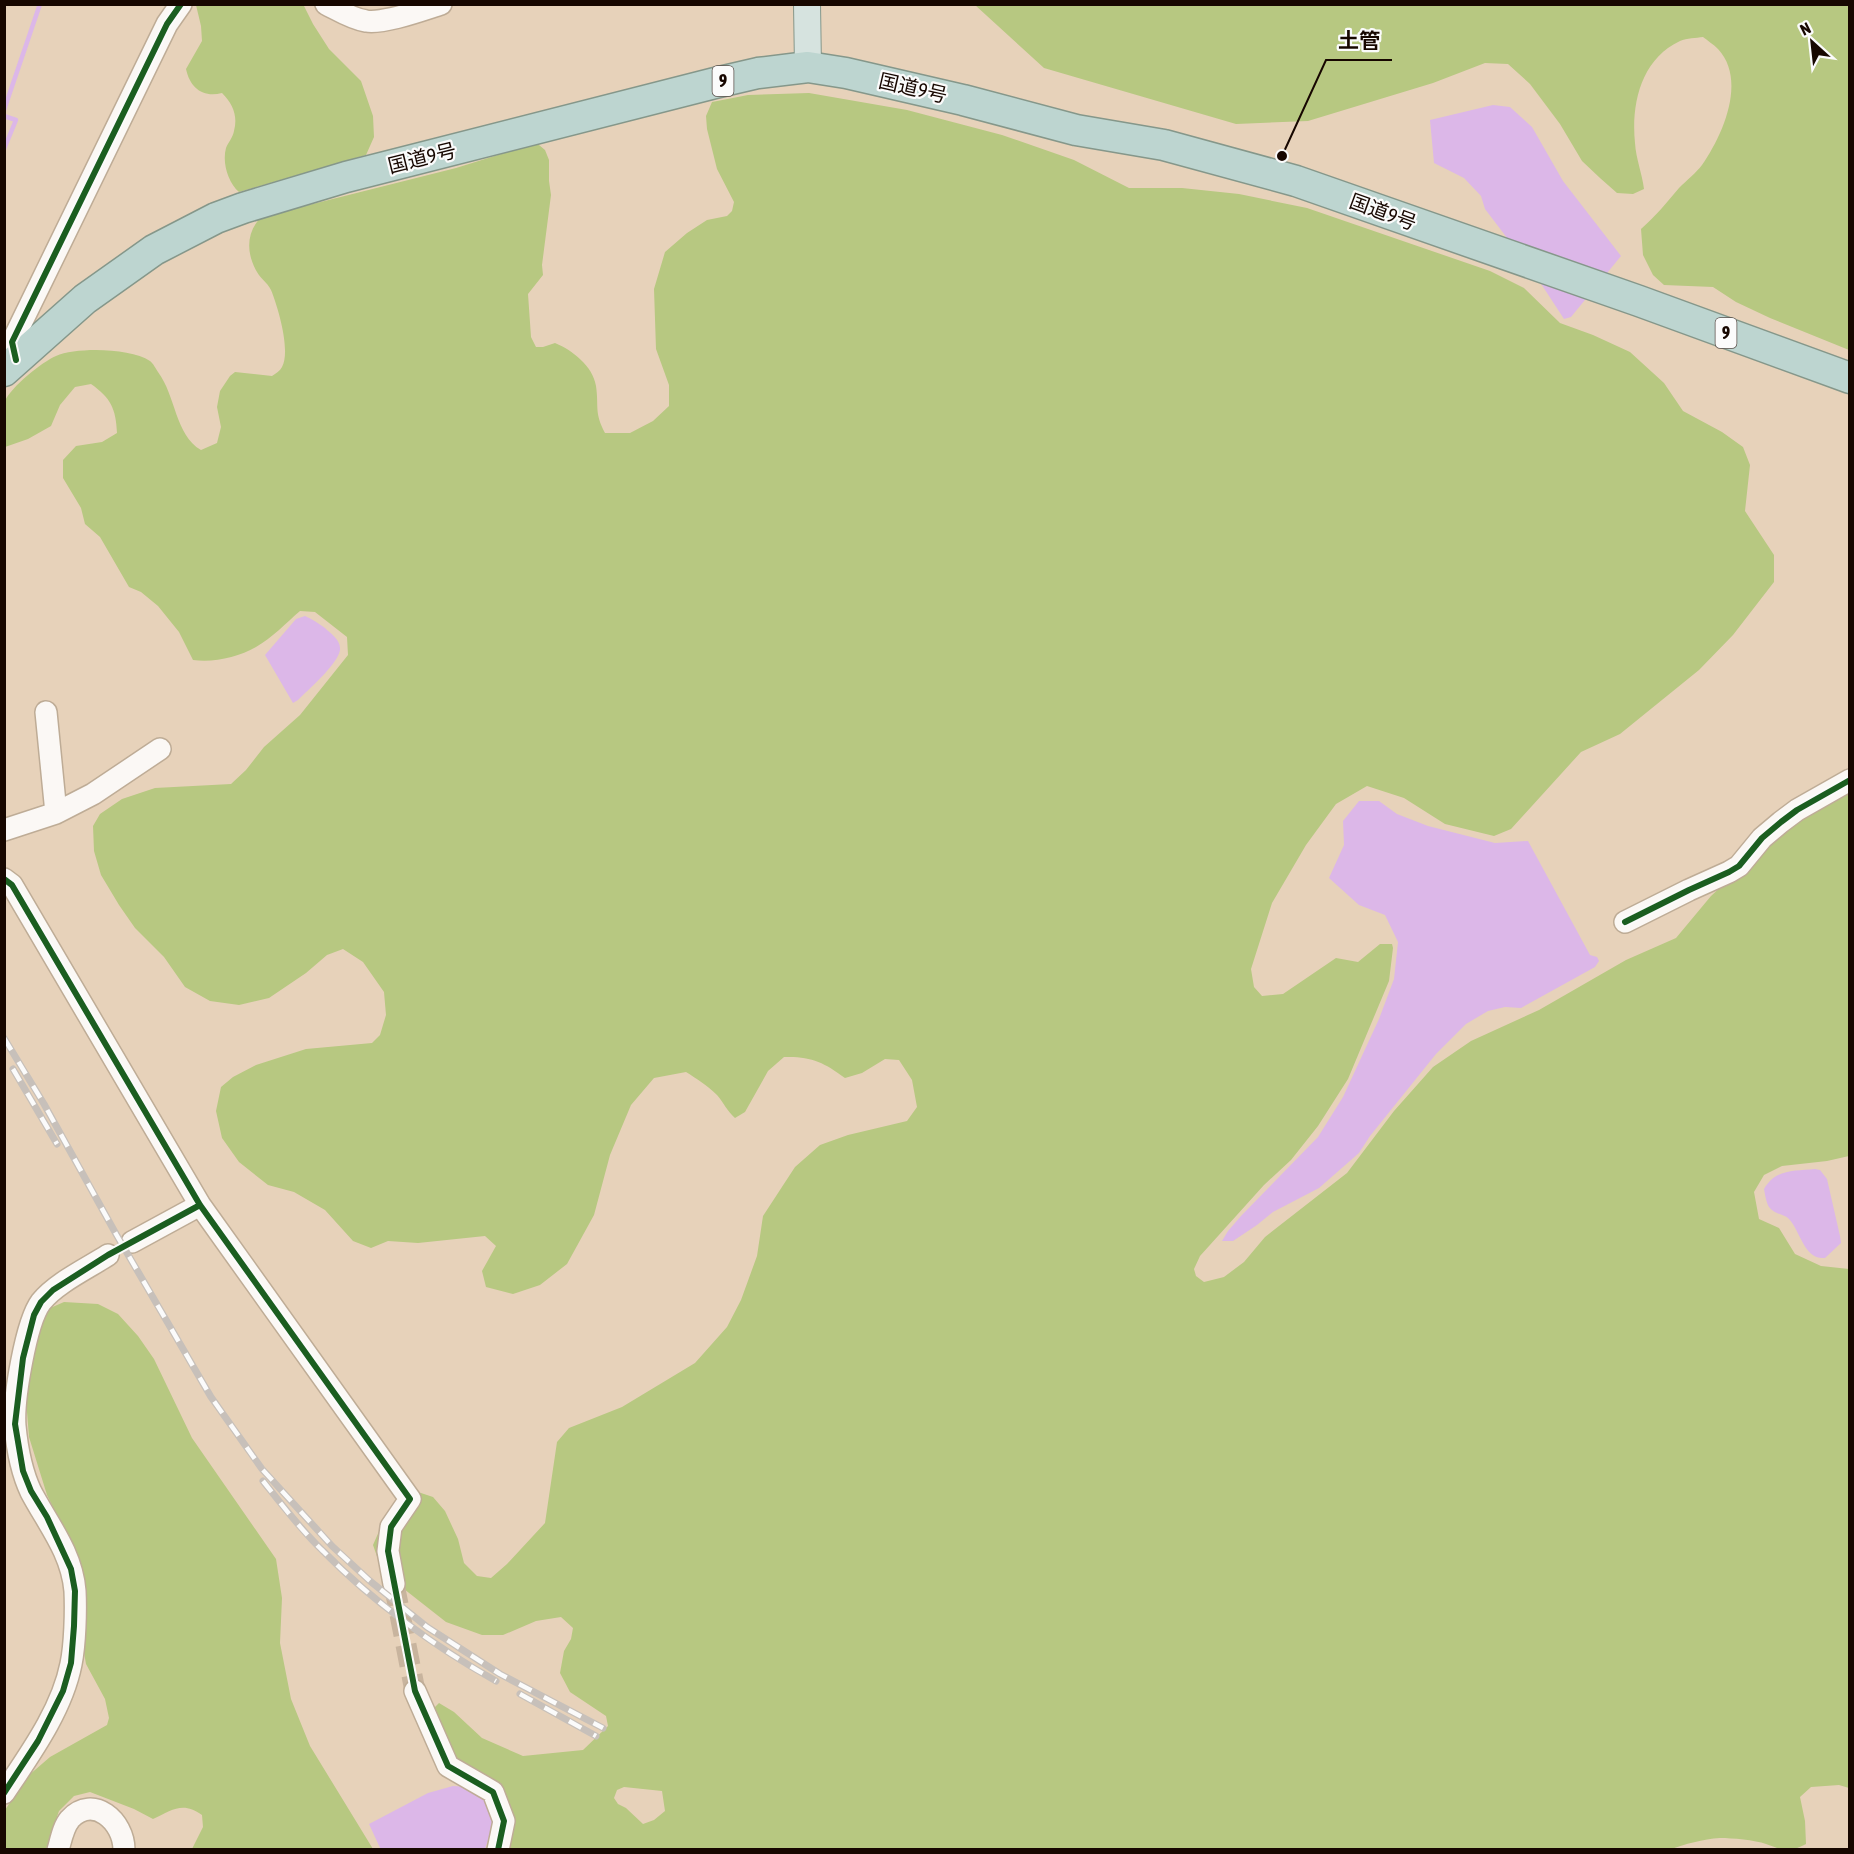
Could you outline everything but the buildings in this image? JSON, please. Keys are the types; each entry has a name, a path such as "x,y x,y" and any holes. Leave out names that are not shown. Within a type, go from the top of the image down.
{"highway":[{"name":"国道9号","path":"10,365 85,299 154,250 225,214 346,177 715,82 758,73 808,67 846,72 1076,130 1164,145 1296,181 1850,378"}],"main road":[{"path":"807,4 808,67"}],"street":[{"path":"10,365 12,342 167,24 181,4"},
{"path":"326,4 370,22 441,4"},
{"path":"46,712 56,813"},
{"path":"4,830 56,813 93,794 160,749"},
{"path":"1625,922 1739,866 1762,838 1781,822 1797,810 1850,780"},
{"path":"4,879 12,885 200,1205 410,1499 391,1527 388,1551 394,1584"},
{"path":"132,1242 200,1205"},
{"path":"4,1793 38,1741 63,1691 71,1664 74,1626 75,1591 71,1569 23,1471 15,1424 22,1358 34,1315 41,1302 53,1290 108,1255"},
{"path":"415,1691 448,1766 493,1792 504,1821 498,1850"},
{"path":"58,1850 68,1821 79,1812 87,1810 96,1810 112,1818 121,1831 124,1850"}],"green space":[{"path":"196,5 304,6 329,49 361,81 373,116 374,137 366,155 239,192 229,178 225,166 226,148 235,126 232,106 222,93 209,94 198,90 186,69 202,41"},
{"path":"975,5 1849,5 1849,350 1770,318 1736,302 1713,287 1664,285 1653,275 1643,255 1641,229 1702,165 1717,139 1729,107 1731,76 1726,62 1718,49 1703,37 1680,41 1667,49 1656,59 1641,84 1634,128 1644,189 1633,194 1617,193 1582,161 1560,124 1530,84 1508,64 1485,63 1433,83 1308,121 1236,124 1044,68"},
{"path":"809,93 907,110 1002,135 1074,160 1129,188 1182,188 1239,194 1307,208 1490,271 1524,288 1560,323 1630,352 1664,383 1683,411 1722,432 1743,447 1750,465 1745,511 1774,555 1774,582 1733,635 1699,670 1620,734 1581,752 1511,829 1494,836 1445,824 1404,798 1367,786 1336,804 1306,845 1272,903 1251,969 1254,987 1262,996 1283,994 1336,958 1358,962 1380,944 1392,944 1393,948 1389,981 1348,1079 1318,1126 1291,1160 1264,1185 1200,1256 1194,1269 1196,1276 1204,1282 1224,1277 1244,1262 1265,1237 1347,1173 1394,1111 1433,1067 1471,1041 1539,1010 1626,960 1676,938 1711,896 1775,835 1849,787 1849,1156 1782,1166 1764,1175 1754,1192 1759,1219 1779,1228 1795,1254 1821,1266 1849,1269 1849,1788 1839,1785 1811,1787 1800,1797 1805,1821 1806,1844 1786,1850 1756,1841 1720,1838 1694,1842 1669,1850 503,1849 510,1838 509,1802 494,1784 459,1764 431,1711 439,1703 454,1712 482,1738 523,1756 583,1750 608,1726 606,1716 570,1692 560,1673 564,1651 571,1639 573,1628 561,1617 536,1621 503,1635 482,1635 446,1622 404,1589 380,1565 373,1545 387,1513 418,1492 433,1497 445,1511 458,1539 464,1563 477,1576 491,1578 545,1523 557,1442 569,1428 622,1407 695,1363 727,1327 741,1300 757,1256 763,1216 795,1167 820,1145 848,1135 907,1121 917,1107 912,1080 899,1060 885,1059 862,1073 845,1078 816,1061 784,1057 768,1071 745,1112 735,1118 713,1091 686,1072 654,1078 631,1105 610,1155 594,1215 567,1264 540,1285 513,1294 486,1287 482,1271 496,1246 485,1236 418,1243 388,1241 371,1248 353,1241 325,1210 294,1192 268,1185 239,1162 222,1138 216,1111 221,1087 233,1077 256,1065 306,1049 372,1043 380,1035 386,1015 384,992 363,962 343,949 327,955 306,973 269,998 239,1005 210,1001 185,987 164,957 135,928 101,875 94,851 93,826 100,814 122,799 155,788 231,784 246,770 264,747 300,715 348,655 347,637 315,612 300,611 268,639 249,651 217,660 193,660 179,632 158,606 141,592 129,587 100,537 85,524 81,508 63,478 63,460 76,446 102,442 117,433 114,411 108,399 91,384 75,387 60,405 51,426 28,439 5,447 4,405 8,395 20,382 56,356 90,350 130,353 150,361 153,365 169,392 181,425 192,443 201,450 217,443 221,427 217,407 220,391 230,376 235,372 272,376 281,368 284,360 284,340 277,307 271,290 253,265 249,250 252,230 261,217 456,168 533,144 545,150 549,160 551,195 542,265 543,275 528,294 531,337 536,347 555,343 581,360 594,379 598,414 605,433 630,433 653,421 669,406 669,385 656,349 654,289 665,252 707,220 727,216 732,211 734,202 717,169 706,116 712,102 748,95","holes":["624,1787 662,1791 665,1811 654,1820 643,1824 614,1798 617,1790"]},
{"path":"64,1302 98,1304 118,1314 138,1336 154,1359 192,1438 276,1559 282,1598 280,1643 291,1699 310,1746 373,1849 192,1849 203,1827 202,1815 195,1811 189,1808 178,1808 153,1819 90,1792 74,1796 59,1811 46,1849 5,1850 5,1810 28,1776 50,1757 107,1725 109,1718 105,1699 86,1664 71,1544 47,1495 29,1437 25,1387 34,1335 48,1309"}],"shaded area":[{"path":"1493,105 1510,107 1532,127 1563,181 1621,256 1571,317 1564,319 1536,276 1485,209 1481,196 1464,178 1434,163 1430,120"},
{"path":"305,616 320,624 333,635 339,643 340,650 328,669 293,703 265,655 296,619"},
{"path":"1359,801 1379,801 1397,814 1428,826 1495,843 1528,841 1590,955 1597,957 1599,961 1595,967 1521,1008 1505,1007 1488,1011 1466,1024 1436,1054 1359,1153 1319,1188 1273,1212 1233,1241 1222,1241 1241,1216 1318,1137 1343,1097 1379,1019 1394,979 1398,942 1385,915 1359,905 1329,878 1344,845 1343,821"},
{"path":"1820,1170 1827,1179 1841,1243 1825,1258 1812,1255 1789,1219 1769,1207 1764,1189 1768,1182 1779,1174"},
{"path":"453,1786 469,1787 487,1800 493,1824 485,1849 381,1850 369,1824 428,1793"}],"waterway":[{"path":"4,110 40,4"},
{"path":"4,116 16,120 4,149"}],"tunnel":[{"path":"394,1584 415,1691"}],"railway":[{"path":"4,1038 211,1397 262,1469 332,1546 370,1581 427,1627 500,1674 603,1728"},
{"path":"13,1069 57,1144"},
{"path":"263,1481 307,1535 362,1588 427,1638 496,1681"},
{"path":"520,1694 596,1736"}],"cycle path":[{"path":"16,360 12,342 167,24 181,4"},
{"path":"1625,922 1739,866 1762,838 1781,822 1797,810 1850,780"},
{"path":"4,879 12,885 200,1205 410,1499 391,1527 388,1551 415,1691 448,1766 493,1792 504,1821 498,1850"},
{"path":"4,1793 38,1741 63,1691 71,1663 74,1626 75,1591 71,1569 23,1471 15,1424 23,1358 34,1315 41,1302 53,1290 108,1255 200,1205"}],"place":[{"name":"土管","path":"1282,156"}]}
